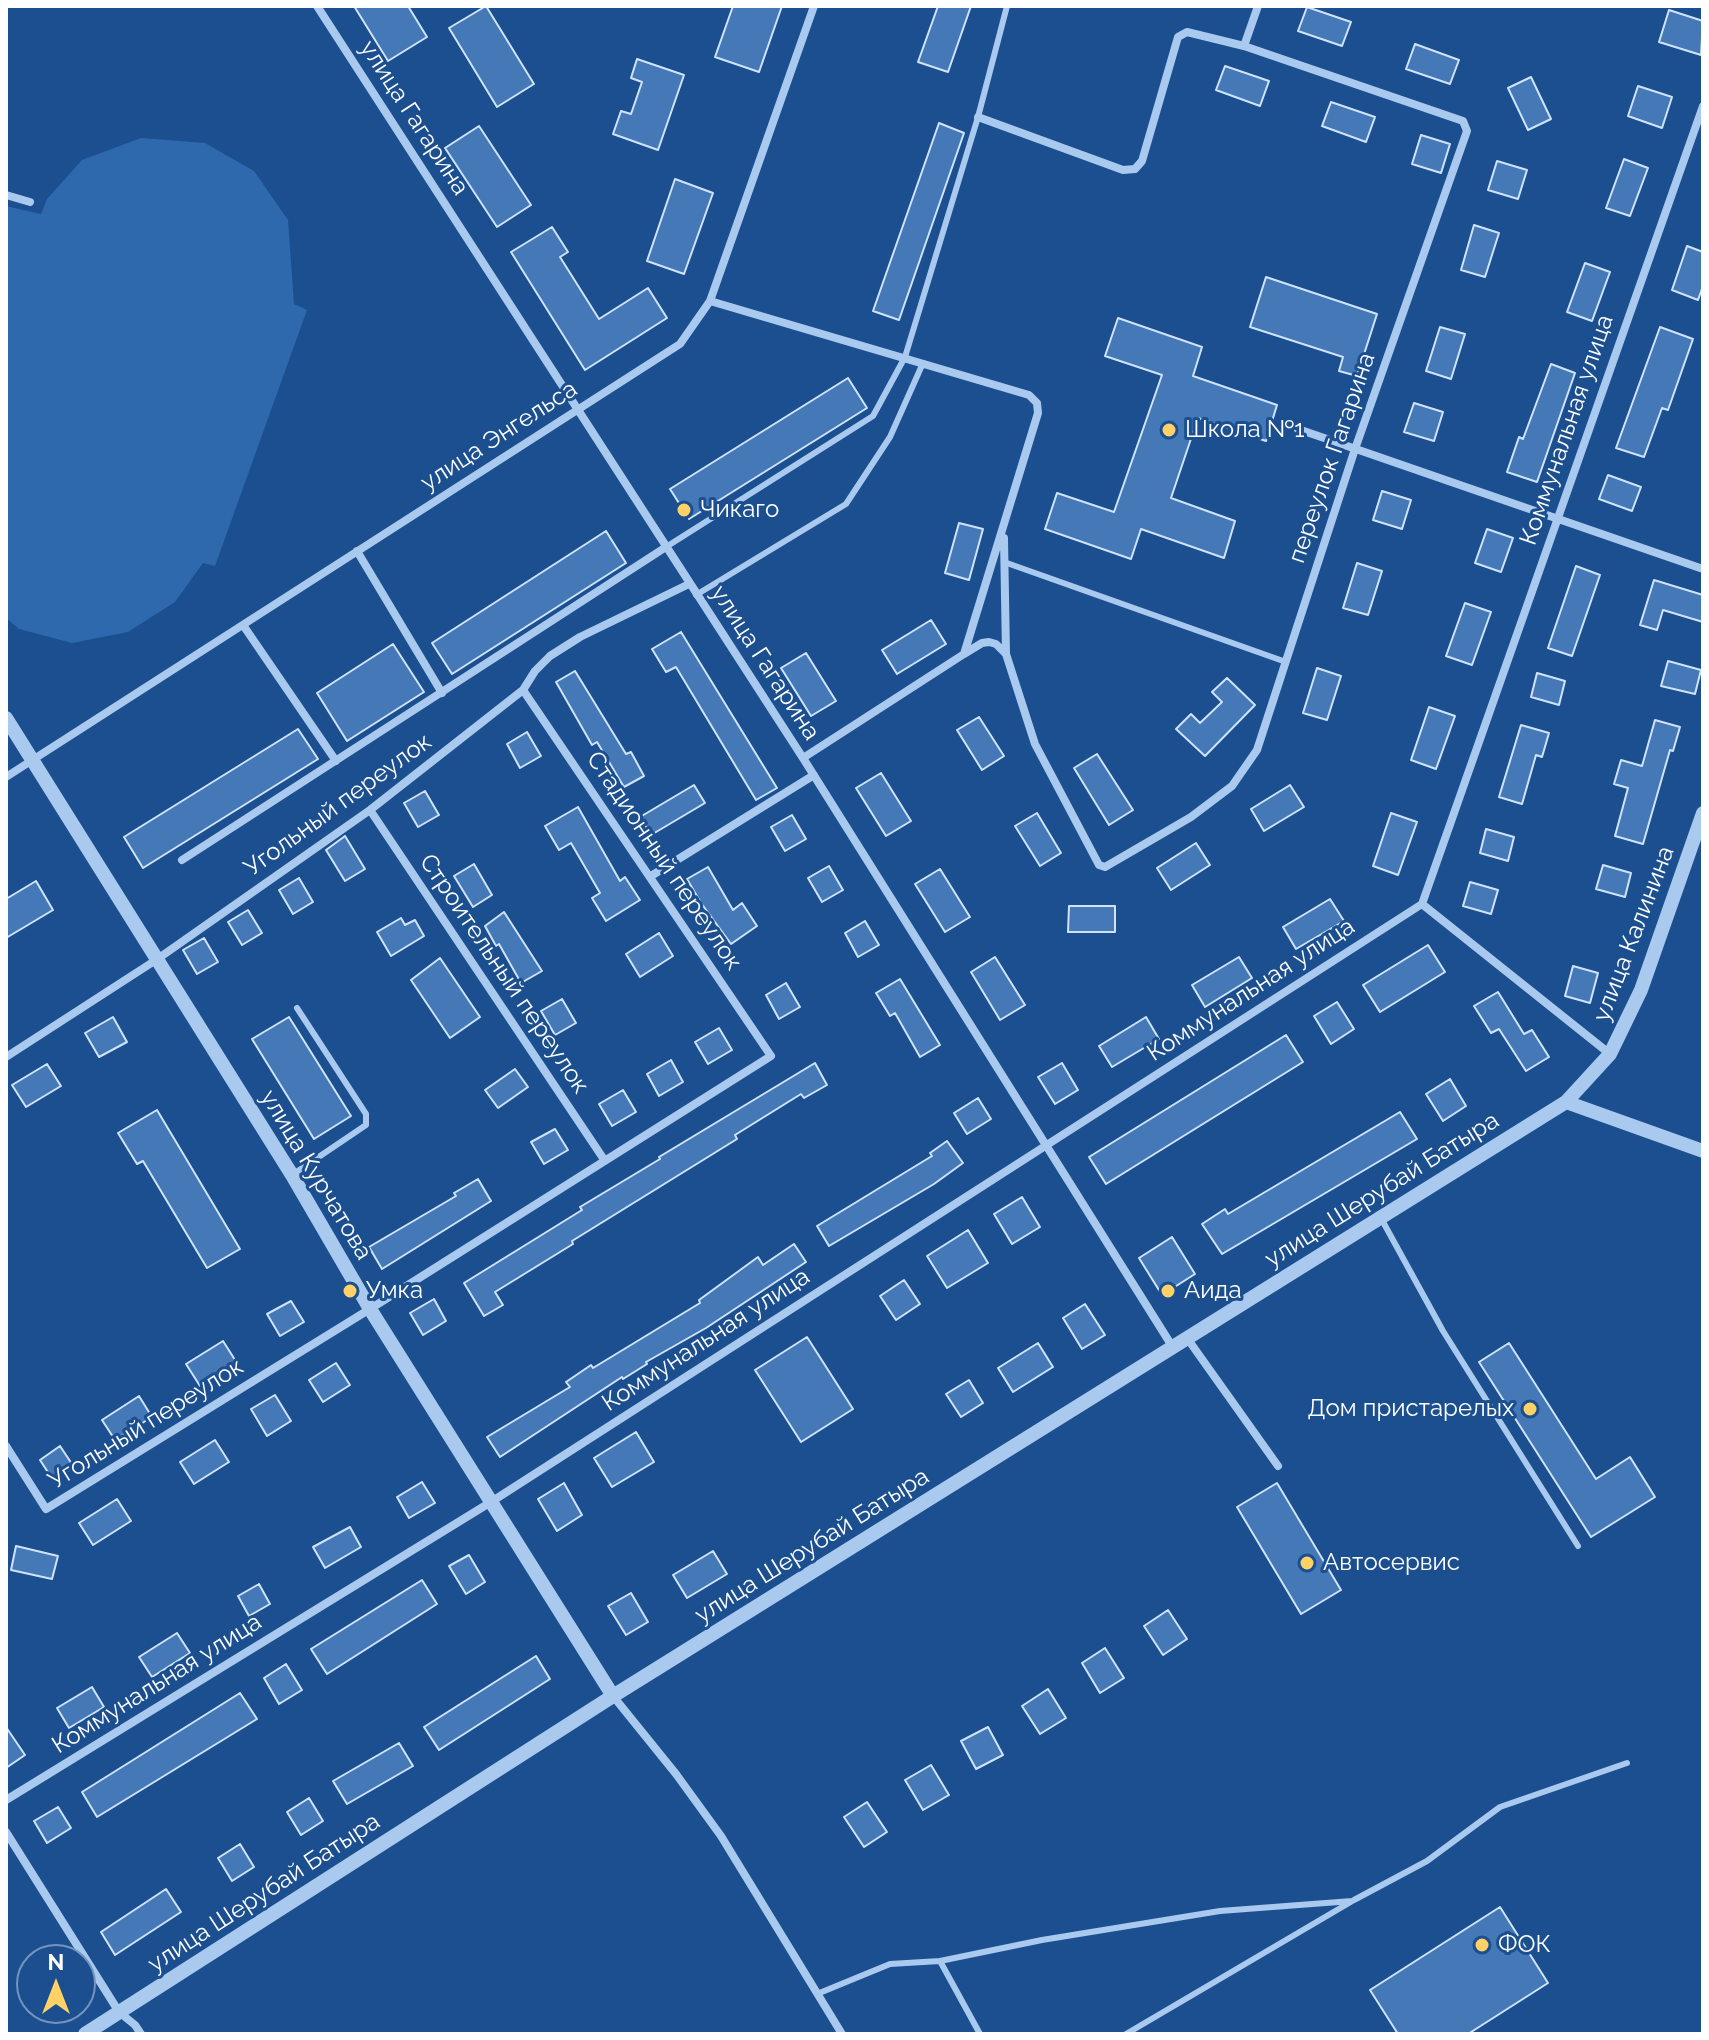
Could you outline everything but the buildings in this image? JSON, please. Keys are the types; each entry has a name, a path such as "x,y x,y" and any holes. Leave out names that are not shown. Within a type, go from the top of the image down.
{"street":[{"name":"улица Гагарина","path":"317,6 814,775 1172,1346"},
{"name":"улица Энгельса","path":"6,777 680,344 710,301 814,6"},
{"path":"978,117 1123,170 1135,169 1142,161 1178,37 1187,32 1244,46 1258,6"},
{"name":"переулок Гагарина","path":"1006,654 1035,744 1099,865 1111,866 1191,817 1232,786 1257,750 1355,449 1467,125 1463,121 1244,46"},
{"name":"Коммунальная улица","path":"6,1800 491,1502 1422,904 1703,106"},
{"path":"6,195 30,202"},
{"path":"710,301 1029,395 1037,403 1038,413 964,654"},
{"path":"1298,429 1703,569"},
{"path":"1004,529 1006,654"},
{"path":"182,860 666,547"},
{"path":"357,551 442,693"},
{"name":"Угольный переулок","path":"6,1057 156,960 370,810 523,690 535,671 550,656 580,637 689,584"},
{"path":"243,625 336,761"},
{"path":"803,758 982,643 996,644 1006,654"},
{"name":"Стадионный переулок","path":"523,690 771,1056 605,1161"},
{"name":"улица Курчатова","path":"6,718 613,1696"},
{"path":"651,876 814,775"},
{"name":"Строительный переулок","path":"370,810 605,1161"},
{"name":"улица Калинина","path":"1566,1102 1610,1054 1641,990 1703,813"},
{"path":"1422,904 1610,1054"},
{"path":"1566,1102 1703,1151"},
{"name":"улица Шерубай Батыра","path":"85,2034 613,1696 1566,1102"},
{"path":"370,1309 605,1161"},
{"name":"Угольный переулок","path":"6,1446 46,1509 370,1309"},
{"path":"1187,1338 1278,1466"},
{"path":"613,1696 721,1836 842,2034"},
{"path":"6,1832 119,2012 141,2034"}],"lane":[{"path":"666,547 873,416 905,357 978,117 1007,6"},
{"path":"696,595 846,504 890,437 923,363"},
{"path":"1004,562 1286,662"},
{"path":"292,1175 366,1125 366,1114 297,1008"},
{"path":"1380,1217 1443,1331 1578,1546"},
{"path":"1126,2034 1354,1900 1427,1861 1500,1807 1627,1763"},
{"path":"817,1994 890,1964 940,1961 1042,1940 1220,1911 1354,1900"},
{"path":"940,1961 980,2034"}],"shaded area":[{"path":"141,138 205,143 254,171 288,220 294,304 307,310 215,566 203,563 175,602 128,632 72,643 19,629 6,618 6,206 41,214 47,199 82,160"}],"place":[{"name":"Школа №1","path":"1169,430"},
{"name":"Чикаго","path":"684,510"},
{"name":"Умка","path":"350,1291"},
{"name":"Аида","path":"1168,1291"},
{"name":"Дом пристарелых","path":"1530,1409"},
{"name":"Автосервис","path":"1307,1563"},
{"name":"ФОК","path":"1482,1945"}]}
